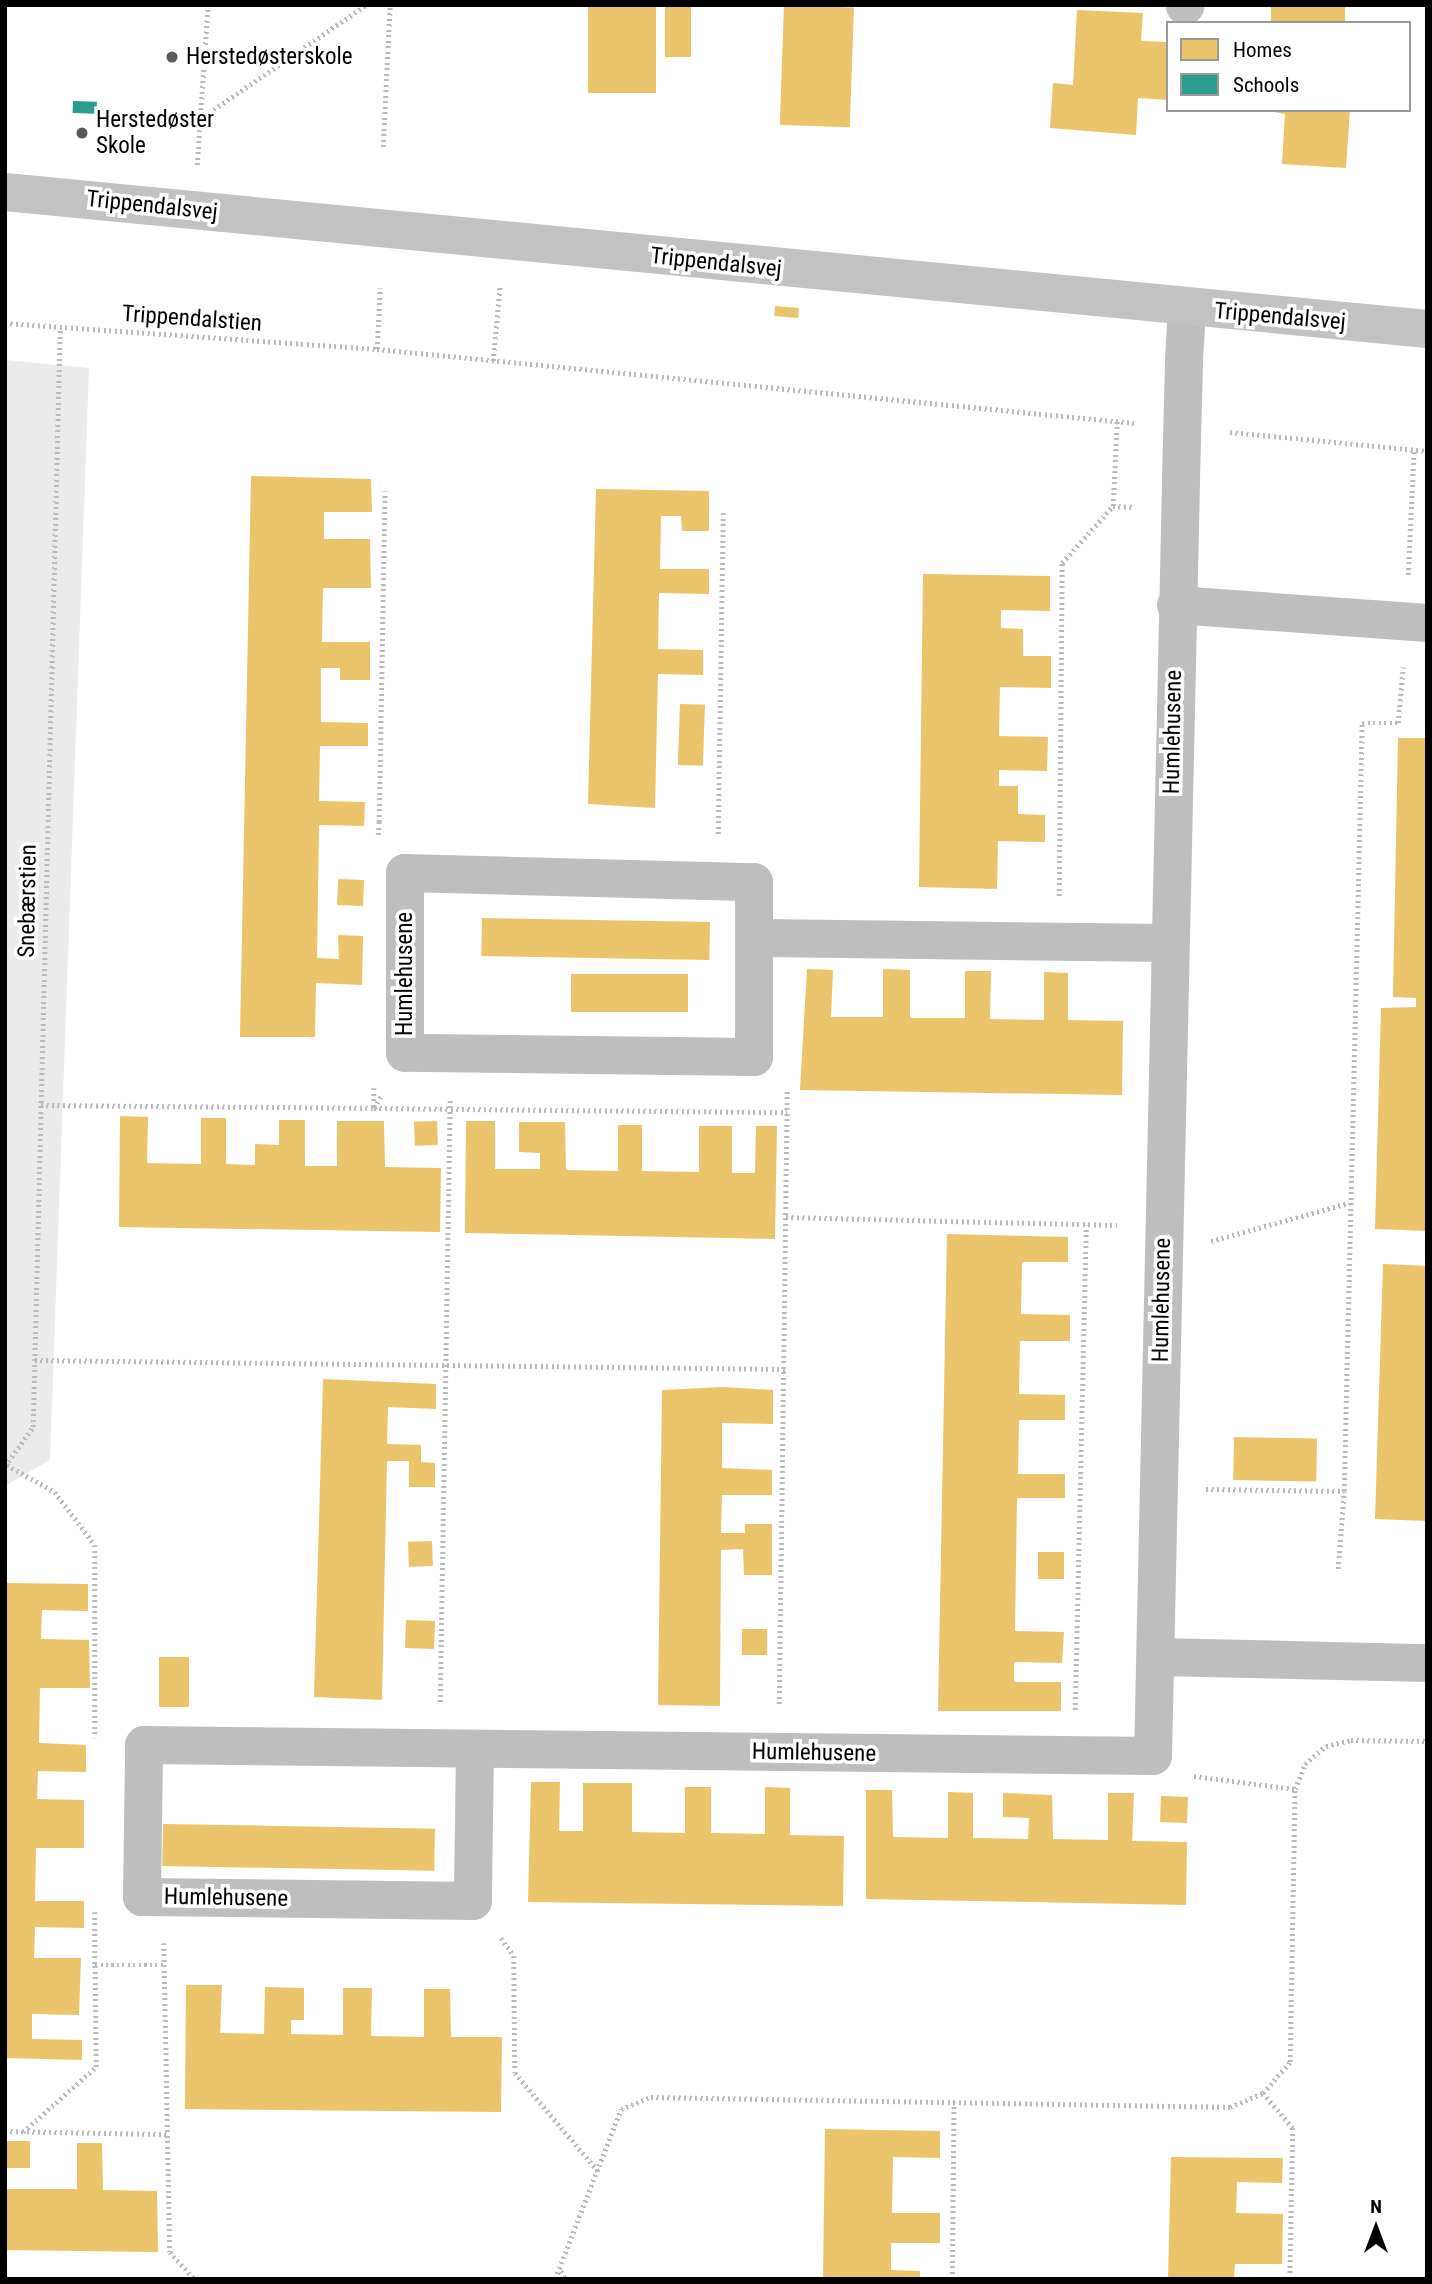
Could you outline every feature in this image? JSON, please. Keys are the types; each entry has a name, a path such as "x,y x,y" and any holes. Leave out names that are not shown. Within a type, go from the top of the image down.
{"street":[{"name":"Trippendalsvej","path":"5,192 1187,309 1427,330"},
{"name":"Humlehusene","path":"473,1901 142,1897 144,1745 1153,1756 1176,605 1187,309"},
{"path":"1176,605 1417,622"},
{"name":"Humlehusene","path":"405,873 405,1053 754,1058"},
{"path":"405,873 754,881 757,937 754,1058"},
{"path":"757,937 1169,943"},
{"path":"1157,1657 1427,1663"},
{"path":"457,1749 473,1901"}],"path":[{"path":"193,211 208,5"},
{"path":"200,119 366,5"},
{"path":"383,147 390,5"},
{"path":"493,361 500,282"},
{"path":"377,349 380,288"},
{"name":"Trippendalstien","path":"5,323 377,349 1147,424"},
{"name":"Snebærstien","path":"6,1466 33,1427 60,328"},
{"path":"1113,506 1117,421"},
{"path":"1227,432 1427,451"},
{"path":"1338,1569 1344,1491 1362,723 1398,723 1417,622 1414,450"},
{"path":"385,491 379,821 405,873"},
{"path":"1059,942 1062,564 1113,506 1180,493"},
{"path":"718,881 723,513"},
{"path":"373,1108 405,1053"},
{"path":"451,1054 445,1365 457,1749"},
{"path":"754,1058 787,1090 779,1753"},
{"path":"41,1105 787,1112"},
{"path":"786,1216 1086,1224 1163,1235 1192,1246 1349,1203"},
{"path":"1074,1756 1086,1224"},
{"path":"35,1360 785,1369"},
{"path":"6,1466 55,1492 95,1545 95,1741"},
{"path":"1159,1488 1344,1491"},
{"path":"555,2279 561,2271 621,2109 651,2097 1230,2107 1263,2093 1290,2062 1295,1789 1306,1764 1326,1746 1351,1740 1427,1741"},
{"path":"1153,1756 1194,1776 1295,1789"},
{"path":"165,1897 170,2252 194,2279"},
{"path":"473,1901 514,1956 515,2073 598,2172"},
{"path":"23,2132 96,2067 95,1909"},
{"path":"95,1965 164,1965"},
{"path":"1263,2093 1293,2128 1290,2279"},
{"path":"952,2279 954,2102"},
{"path":"5,2131 168,2134"},
{"path":"561,2271 566,2279"}],"shaded area":[{"path":"5,360 89,368 50,1460 5,1486"}],"building: Homes":[{"path":"588,5 656,5 656,93 588,93"},
{"path":"665,5 691,5 691,57 665,57"},
{"path":"784,5 854,7 850,127 780,125"},
{"path":"1271,5 1345,5 1345,21 1271,21"},
{"path":"1077,10 1143,13 1141,41 1166,42 1166,100 1138,98 1136,135 1050,128 1053,83 1073,85"},
{"path":"1274,112 1350,112 1346,168 1282,164 1285,114"},
{"path":"775,306 799,308 798,318 774,316"},
{"path":"251,476 371,479 372,512 324,512 324,539 370,539 371,588 323,588 322,642 370,642 370,680 340,680 340,668 321,668 321,722 368,723 368,746 320,746 319,801 365,802 364,826 319,825 317,958 339,959 338,935 363,936 362,985 316,983 315,1037 240,1037"},
{"path":"596,489 709,491 709,531 682,531 681,516 661,516 660,569 709,569 709,594 659,593 658,649 703,650 703,675 658,674 655,808 588,804"},
{"path":"923,574 1050,576 1050,611 1001,610 1001,628 1023,629 1023,656 1051,656 1051,688 1000,687 999,736 1048,737 1047,771 999,770 999,786 1018,786 1018,814 1045,815 1045,842 998,841 997,889 919,887"},
{"path":"680,704 705,705 703,766 678,765"},
{"path":"1398,738 1427,738 1427,1231 1375,1229 1381,1008 1416,1007 1416,998 1393,997"},
{"path":"338,879 364,880 363,906 337,905"},
{"path":"482,918 710,922 709,960 481,956"},
{"path":"807,969 833,970 831,1017 883,1017 883,969 910,970 910,1018 965,1018 965,971 991,971 990,1019 1044,1020 1044,972 1068,973 1068,1020 1123,1021 1122,1095 800,1090"},
{"path":"571,974 688,974 688,1012 571,1012"},
{"path":"120,1116 148,1117 147,1163 201,1164 201,1118 226,1118 226,1164 255,1165 255,1144 279,1145 279,1120 305,1120 305,1166 337,1166 337,1121 384,1121 385,1167 441,1168 440,1232 119,1227"},
{"path":"437,1121 438,1145 415,1146 414,1122"},
{"path":"466,1121 495,1121 495,1169 540,1169 540,1153 519,1152 519,1122 565,1122 566,1170 618,1171 618,1125 642,1125 642,1171 699,1172 699,1126 732,1126 732,1173 755,1173 756,1126 777,1126 775,1239 465,1233"},
{"path":"947,1234 1068,1237 1068,1262 1022,1262 1021,1314 1070,1315 1070,1341 1020,1341 1019,1394 1065,1395 1065,1420 1019,1420 1018,1474 1065,1474 1065,1498 1017,1498 1015,1631 1064,1632 1062,1663 1014,1662 1014,1682 1061,1682 1061,1711 938,1711"},
{"path":"1383,1264 1427,1266 1427,1521 1375,1519"},
{"path":"323,1379 436,1384 436,1409 388,1407 387,1444 421,1445 421,1462 435,1463 435,1487 409,1487 409,1461 387,1461 382,1700 314,1697"},
{"path":"723,1387 773,1390 773,1424 722,1423 722,1468 772,1470 772,1495 722,1495 721,1533 745,1533 745,1524 772,1524 772,1575 744,1575 743,1549 721,1550 720,1706 658,1705 662,1390"},
{"path":"1234,1437 1317,1438 1316,1481 1233,1480"},
{"path":"432,1541 433,1566 409,1567 408,1542"},
{"path":"1038,1552 1064,1552 1064,1579 1038,1579"},
{"path":"5,1583 88,1584 88,1611 42,1610 41,1639 89,1640 90,1688 40,1688 39,1743 86,1745 86,1772 38,1771 37,1799 84,1800 84,1848 36,1848 35,1901 84,1901 84,1928 35,1927 34,1958 81,1958 79,2015 32,2014 32,2039 82,2040 82,2060 5,2058"},
{"path":"406,1620 435,1621 434,1649 405,1648"},
{"path":"742,1629 767,1629 767,1655 742,1655"},
{"path":"159,1657 189,1657 189,1707 159,1707"},
{"path":"531,1782 560,1782 559,1831 583,1831 583,1783 632,1783 632,1832 685,1833 685,1787 711,1787 711,1833 765,1834 765,1787 790,1788 790,1835 844,1836 843,1906 528,1902"},
{"path":"866,1790 892,1790 893,1837 948,1838 948,1792 973,1793 973,1838 1028,1839 1029,1818 1003,1817 1003,1793 1052,1795 1053,1839 1108,1840 1108,1793 1134,1793 1132,1841 1187,1842 1186,1905 866,1899"},
{"path":"1161,1796 1188,1797 1187,1823 1160,1822"},
{"path":"163,1824 435,1829 434,1871 162,1866"},
{"path":"186,1985 222,1985 220,2033 264,2034 265,1987 304,1988 304,2020 291,2020 291,2034 343,2035 343,1988 372,1988 371,2036 424,2037 424,1989 450,1989 451,2037 502,2037 501,2112 185,2109"},
{"path":"825,2129 940,2131 940,2158 893,2157 892,2213 940,2213 940,2243 891,2243 891,2270 920,2271 920,2279 823,2279"},
{"path":"5,2141 30,2141 30,2168 5,2168"},
{"path":"77,2143 102,2143 103,2190 157,2191 158,2252 5,2250 5,2189 77,2189"},
{"path":"1171,2157 1283,2158 1282,2183 1237,2182 1236,2213 1283,2214 1282,2264 1235,2264 1234,2279 1168,2279"}],"building: Schools":[{"path":"73,101 97,102 97,114 73,113"}],"place":[{"name":"Herstedøsterskole","path":"172,57"},
{"name":"Herstedøster Skole","path":"82,133"}]}
